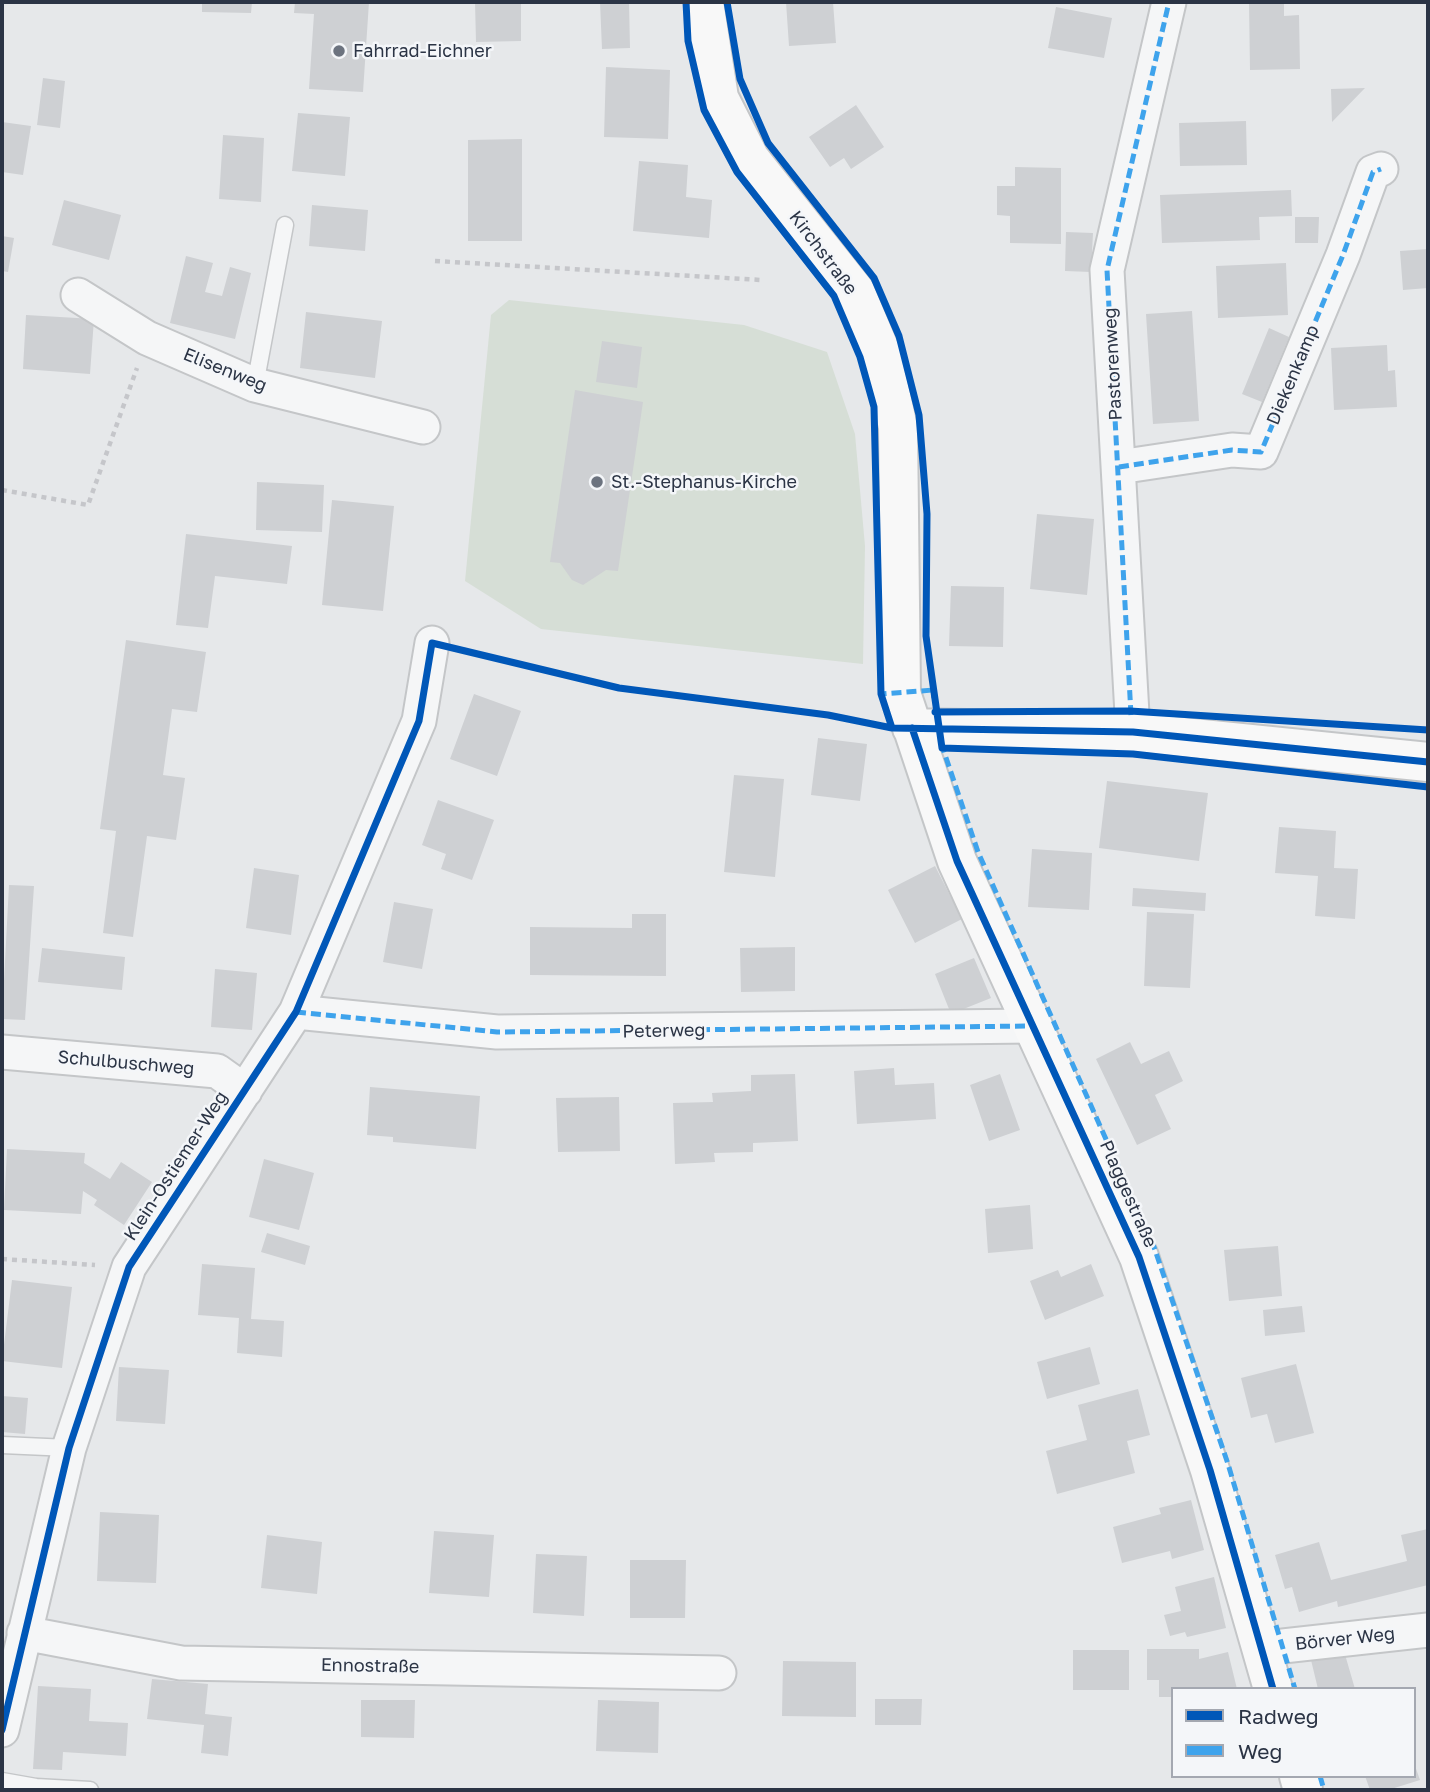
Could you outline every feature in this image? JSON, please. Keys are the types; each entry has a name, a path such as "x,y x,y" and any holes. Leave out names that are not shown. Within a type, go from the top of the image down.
{"street":[{"name":"Kirchstraße","path":"704,2 719,98 750,159 855,291 882,355 898,427 901,693 912,728"},
{"name":"Pastorenweg","path":"1133,732 1107,270 1169,2"},
{"name":"Diekenkamp","path":"1119,467 1232,450 1261,452 1343,255 1373,172 1381,169"},
{"name":"Elisenweg","path":"78,295 148,338 255,385 423,427"},
{"name":"Klein-Ostiemer-Weg","path":"2,1730 69,1448 129,1268 296,1012 419,721 432,643"},
{"path":"912,728 1133,732 1428,762"},
{"name":"Plaggestraße","path":"912,728 957,861 1139,1256 1210,1470 1272,1687"},
{"name":"Peterweg","path":"296,1012 497,1032 1033,1026"},
{"name":"Schulbuschweg","path":"2,1052 217,1071 245,1091"},
{"name":"Börver Weg","path":"1262,1651 1283,1646 1428,1630"},
{"name":"Ennostraße","path":"24,1633 181,1663 719,1673"}],"lane":[{"path":"255,385 285,225"},
{"path":"2,1445 69,1448"},
{"path":"2,1781 36,1787 90,1790"}],"path":[{"path":"435,261 761,280"},
{"path":"2,490 88,505 148,338"},
{"path":"2,1259 129,1268"}],"shaded area":[{"path":"509,300 744,325 827,352 855,434 865,546 863,664 541,629 465,581 491,315"}],"building":[{"path":"202,2 252,2 251,13 202,12"},
{"name":"Fahrrad-Eichner","path":"295,2 369,2 363,92 309,89 314,14 294,13"},
{"path":"475,2 521,2 521,41 476,42"},
{"path":"600,2 629,2 630,48 602,49"},
{"path":"786,2 833,2 836,43 789,46"},
{"path":"1249,2 1284,2 1284,16 1299,15 1300,69 1250,70"},
{"path":"1056,7 1112,18 1104,58 1048,48"},
{"path":"606,67 670,70 668,139 604,137"},
{"path":"43,78 65,81 60,128 37,125"},
{"path":"1365,88 1332,122 1331,89"},
{"path":"856,105 884,147 851,169 844,158 830,167 809,137"},
{"path":"298,113 350,117 345,176 292,171"},
{"path":"1246,121 1247,165 1180,166 1179,123"},
{"path":"2,122 31,126 23,175 2,172"},
{"path":"223,135 264,138 261,202 219,199"},
{"path":"522,139 522,241 468,241 468,140"},
{"path":"639,161 688,165 686,197 712,200 709,238 633,231"},
{"path":"1015,167 1061,168 1061,244 1010,243 1010,216 997,215 997,186 1015,186"},
{"path":"1291,190 1292,216 1259,217 1260,240 1162,243 1160,195"},
{"path":"64,200 121,215 109,260 52,245"},
{"path":"312,205 368,210 365,251 309,246"},
{"path":"1295,217 1319,217 1318,243 1295,243"},
{"path":"1066,232 1093,233 1091,272 1065,271"},
{"path":"2,236 14,238 8,272 2,271"},
{"path":"1428,249 1428,288 1403,290 1400,251"},
{"path":"186,256 213,263 205,292 222,296 230,267 251,273 235,339 170,323"},
{"path":"1286,263 1288,315 1218,318 1216,266"},
{"path":"1192,311 1199,421 1153,424 1146,314"},
{"path":"306,312 382,321 375,378 300,368"},
{"path":"26,315 94,319 90,374 23,369"},
{"path":"1269,328 1289,337 1262,402 1242,394"},
{"path":"602,341 642,347 637,388 596,382"},
{"path":"1387,345 1388,371 1395,370 1397,407 1334,410 1331,348"},
{"name":"St.-Stephanus-Kirche","path":"575,390 643,402 618,571 606,570 583,585 572,580 560,563 550,562"},
{"path":"257,482 324,485 322,532 256,530"},
{"path":"332,500 394,506 383,611 322,605"},
{"path":"1037,514 1094,519 1087,595 1030,589"},
{"path":"186,534 292,546 287,584 215,576 208,628 176,625"},
{"path":"951,586 1004,587 1003,647 949,646"},
{"path":"126,640 206,652 197,712 172,709 163,775 185,778 176,840 147,836 133,937 103,933 116,831 100,829"},
{"path":"474,694 521,711 497,776 450,759"},
{"path":"818,738 867,744 860,801 811,795"},
{"path":"734,775 784,779 775,877 724,872"},
{"path":"1107,781 1208,793 1199,861 1099,848"},
{"path":"438,800 494,820 472,880 441,869 446,854 422,845"},
{"path":"1279,827 1336,831 1334,868 1358,869 1355,919 1315,916 1318,876 1275,873"},
{"path":"1032,849 1092,853 1089,910 1028,907"},
{"path":"935,866 962,919 915,943 888,890"},
{"path":"254,868 299,875 291,935 246,928"},
{"path":"9,885 34,886 25,1020 2,1019"},
{"path":"1133,888 1206,893 1205,911 1132,906"},
{"path":"394,902 433,909 422,969 383,962"},
{"path":"1147,912 1194,914 1190,988 1144,986"},
{"path":"632,914 666,914 666,976 530,975 530,927 632,928"},
{"path":"795,947 795,991 741,992 740,948"},
{"path":"42,948 125,957 122,990 38,982"},
{"path":"974,958 991,998 951,1014 935,974"},
{"path":"215,969 257,973 252,1030 211,1027"},
{"path":"1130,1042 1141,1064 1169,1051 1183,1081 1155,1095 1171,1129 1137,1145 1096,1059"},
{"path":"894,1068 895,1085 934,1083 936,1119 857,1124 854,1071"},
{"path":"795,1074 798,1141 753,1143 753,1152 714,1153 715,1162 675,1164 673,1103 713,1102 712,1093 751,1091 751,1075"},
{"path":"1000,1074 1020,1130 989,1141 970,1085"},
{"path":"370,1087 480,1096 476,1149 393,1142 393,1137 367,1135"},
{"path":"619,1097 620,1151 558,1152 556,1098"},
{"path":"7,1149 85,1153 84,1163 110,1179 121,1162 152,1182 124,1225 94,1205 97,1200 83,1191 81,1214 4,1210"},
{"path":"264,1159 314,1173 299,1230 249,1217"},
{"path":"1030,1205 1033,1249 988,1253 985,1209"},
{"path":"267,1233 310,1246 305,1265 261,1252"},
{"path":"1278,1246 1282,1296 1229,1301 1224,1250"},
{"path":"202,1264 255,1268 251,1319 284,1321 282,1357 237,1353 239,1318 198,1315"},
{"path":"1091,1264 1104,1296 1045,1320 1030,1281 1058,1270 1061,1277"},
{"path":"12,1280 72,1287 62,1368 2,1361"},
{"path":"1302,1306 1305,1332 1265,1336 1263,1310"},
{"path":"1090,1347 1100,1384 1047,1399 1037,1362"},
{"path":"1296,1364 1314,1433 1275,1443 1267,1414 1251,1418 1241,1378"},
{"path":"119,1367 169,1370 165,1424 116,1421"},
{"path":"1138,1389 1150,1435 1127,1441 1135,1473 1057,1494 1046,1451 1087,1440 1078,1405"},
{"path":"2,1396 28,1398 25,1434 2,1432"},
{"path":"1191,1500 1204,1550 1172,1559 1170,1551 1122,1563 1113,1527 1161,1514 1159,1508"},
{"path":"100,1512 159,1515 156,1583 97,1581"},
{"path":"1428,1529 1428,1585 1338,1607 1337,1601 1299,1612 1292,1587 1285,1589 1275,1555 1319,1542 1331,1580 1407,1561 1401,1535"},
{"path":"434,1531 494,1535 489,1597 429,1593"},
{"path":"267,1535 322,1542 317,1594 261,1588"},
{"path":"536,1554 587,1556 584,1616 533,1613"},
{"path":"630,1560 686,1560 685,1618 630,1618"},
{"path":"1214,1577 1226,1628 1187,1637 1185,1632 1170,1636 1164,1615 1181,1611 1175,1587"},
{"path":"1147,1649 1199,1649 1199,1659 1228,1652 1237,1687 1171,1687 1171,1697 1159,1697 1159,1680 1147,1680"},
{"path":"1073,1650 1129,1650 1129,1690 1073,1690"},
{"path":"1344,1651 1354,1687 1318,1687 1311,1660"},
{"path":"783,1661 856,1662 856,1717 782,1716"},
{"path":"152,1679 208,1684 205,1714 232,1717 228,1756 201,1753 204,1725 147,1719"},
{"path":"38,1686 91,1689 89,1721 128,1723 126,1756 63,1752 62,1770 33,1769"},
{"path":"875,1699 922,1699 921,1725 875,1725"},
{"path":"361,1700 415,1700 414,1738 361,1737"},
{"path":"598,1700 659,1702 658,1753 596,1751"},
{"path":"1416,1769 1420,1780 1388,1790 1370,1790 1366,1778 1416,1778"}],"marked path":[{"path":"1131,715 1107,270 1169,2"},
{"path":"1119,467 1232,450 1261,452 1343,255 1373,172 1381,169"},
{"path":"883,698 881,694 933,690 934,698"},
{"path":"941,743 978,852 1154,1247 1228,1464 1294,1687"},
{"path":"296,1012 497,1032 1033,1026"},
{"path":"1321,1778 1324,1790"}],"cycle path":[{"path":"686,2 688,41 704,110 737,172 834,296 860,357 874,407 881,694 892,728"},
{"path":"727,2 740,79 768,143 874,278 899,336 919,415 927,514 926,636 942,748 1133,754 1428,787"},
{"path":"2,1730 69,1448 129,1267 296,1012 419,721 432,643 619,688 828,715 892,728 1133,732 1428,762"},
{"path":"935,712 1130,711 1428,730"},
{"path":"912,728 957,861 1139,1257 1210,1470 1272,1687"}],"place":[{"name":"Fahrrad-Eichner","path":"339,51"},
{"name":"St.-Stephanus-Kirche","path":"597,482"}]}
